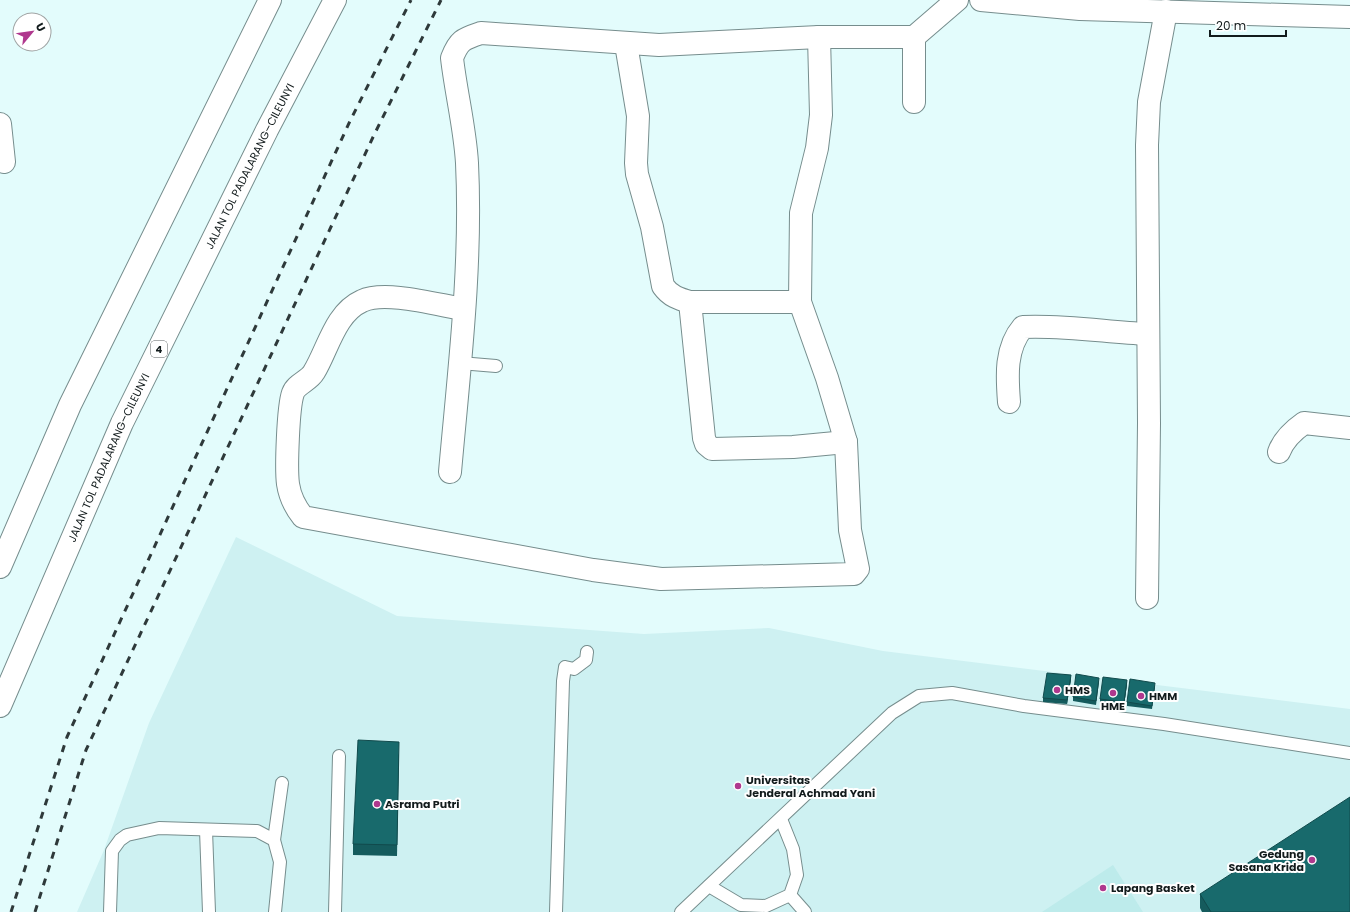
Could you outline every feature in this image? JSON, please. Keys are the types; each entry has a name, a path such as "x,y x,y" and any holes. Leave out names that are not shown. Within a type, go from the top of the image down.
{"main road":[{"path":"0,567 73,398 270,0"},
{"name":"JALAN TOL PADALARANG–CILEUNYI","path":"0,706 122,423 267,130 335,0"},
{"path":"450,472 460,363 469,226 467,161 452,58 457,46 465,38 481,33 626,44 659,45 819,37 914,37 956,0"},
{"path":"981,0 1080,9 1350,17"},
{"path":"1147,598 1149,423 1147,334 1147,145 1149,102 1166,12"},
{"path":"464,309 378,297 363,300 350,307 342,317 313,374 296,388 293,394 289,424 288,484 296,508 303,517 593,570 661,579 854,574 858,570 858,563 850,530 846,442 827,378 800,302 801,213 817,148 821,115 819,37"},
{"path":"914,37 914,102"},
{"path":"626,44 638,116 637,174 652,227 663,286 670,294 690,302 800,302"},
{"path":"0,124 4,162"},
{"path":"690,302 704,438 706,444 712,449 793,447 846,442"},
{"path":"1009,402 1007,367 1014,336 1023,327 1051,325 1099,331 1147,334"},
{"path":"1279,452 1282,444 1304,423 1350,428"}],"lane":[{"path":"460,363 496,366"},
{"path":"556,912 565,667 574,669 580,665 586,660 587,652"},
{"path":"681,912 892,713 919,696 952,693 1024,706 1164,724 1350,753"},
{"path":"335,912 339,756"},
{"path":"275,912 280,862 274,840 282,782"},
{"path":"709,886 740,906 766,906 790,895 797,875 793,848 781,819"},
{"path":"110,912 112,851 120,840 127,835 159,828 257,832 274,840"},
{"path":"206,830 209,912"},
{"path":"790,895 805,912"}],"shaded area":[{"name":"Universitas Jenderal Achmad Yani","path":"236,537 397,616 644,634 769,628 883,651 1350,709 1350,912 77,912 104,850 149,723"},
{"name":"Lapang Basket","path":"1113,865 1143,912 1042,912"}],"building":[{"name":"HMS","path":"1047,673 1071,675 1067,700 1043,698"},
{"path":"1076,674 1099,678 1096,701 1073,697"},
{"name":"HME","path":"1103,677 1127,680 1124,702 1100,699"},
{"name":"HMM","path":"1130,679 1155,683 1152,706 1127,702"},
{"name":"Asrama Putri","path":"358,740 399,742 397,845 353,844"},
{"name":"Gedung Sasana Krida","path":"1350,797 1350,912 1211,912 1200,894"}],"railway":[{"path":"11,912 67,737 350,121 411,0"},
{"path":"35,912 86,750 374,135 441,0"}],"place":[{"name":"HMS","path":"1057,690"},
{"name":"HME","path":"1113,693"},
{"name":"HMM","path":"1141,696"},
{"name":"Universitas Jenderal Achmad Yani","path":"738,786"},
{"name":"Asrama Putri","path":"377,804"},
{"name":"Gedung Sasana Krida","path":"1312,860"},
{"name":"Lapang Basket","path":"1103,888"}]}
